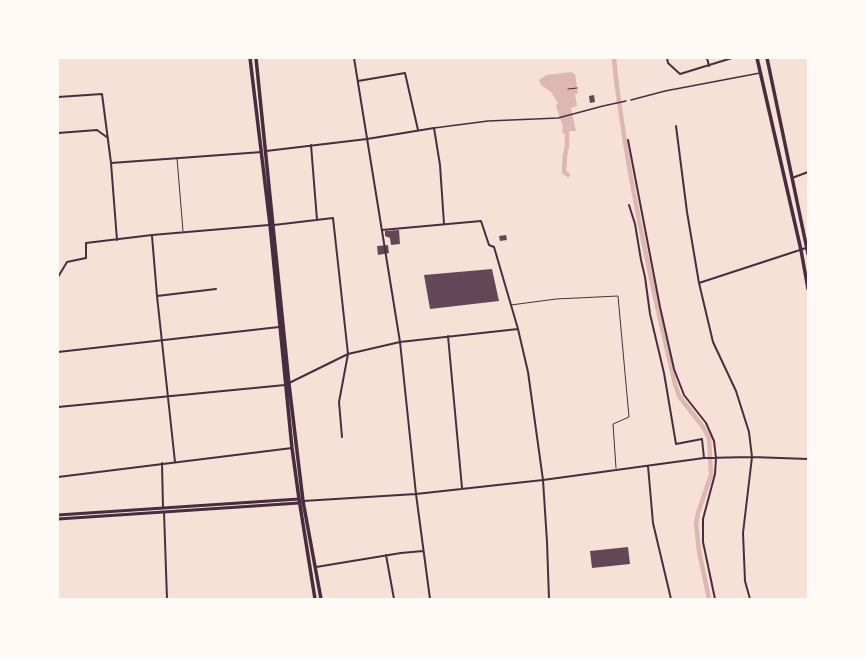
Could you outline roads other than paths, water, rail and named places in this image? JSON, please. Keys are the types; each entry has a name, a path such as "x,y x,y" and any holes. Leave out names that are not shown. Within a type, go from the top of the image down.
{"main road":[{"path":"250,58 261,152 272,225"},
{"path":"256,58 267,151 272,225 292,448 315,599"},
{"path":"757,58 801,250 808,289"},
{"path":"767,58 808,254"},
{"path":"287,384 300,501 316,567 321,599"}],"street":[{"path":"354,58 400,342 416,494 430,599"},
{"path":"667,58 668,63 680,74 732,58"},
{"path":"707,58 709,66"},
{"path":"358,81 405,73 418,130"},
{"path":"631,100 665,91 761,73"},
{"path":"58,98 102,94 111,163 117,240"},
{"path":"111,163 261,152 367,139 418,130 488,121 558,118 626,101"},
{"path":"676,126 687,212 699,283 713,342 736,391 749,432 752,457 743,533 745,581 750,599"},
{"path":"434,128 440,165 444,224"},
{"path":"58,133 97,130 108,138"},
{"path":"628,140 658,300 674,369 684,395 706,423 714,441 716,458 715,474 703,519 703,542 715,599"},
{"path":"311,145 316,220"},
{"path":"792,178 808,172"},
{"path":"630,205 646,277 650,314 664,373 676,444 702,439 704,458"},
{"path":"58,277 67,262 86,258 86,243 333,218 348,350 339,402 342,437"},
{"path":"382,230 481,221 488,245 494,247 518,329 528,372 543,480 547,542 548,599"},
{"path":"152,236 175,462"},
{"path":"699,283 807,247"},
{"path":"157,296 216,289"},
{"path":"58,352 282,327"},
{"path":"58,407 287,384 348,354 400,342 518,329"},
{"path":"448,336 462,488"},
{"path":"58,477 292,448"},
{"path":"58,519 416,494 543,480 704,458 752,457 808,459"},
{"path":"162,463 167,599"},
{"path":"648,466 653,524 671,599"},
{"path":"58,516 164,511"},
{"path":"316,567 386,555 423,551"},
{"path":"386,555 394,599"}],"lane":[{"path":"176,158 184,233"},
{"path":"511,305 556,299 618,296 629,417 613,424 616,470"}],"waterway":[{"path":"614,58 620,110 636,203 654,294 675,384 679,396 703,427 709,438 711,475 698,513 696,524 699,551 709,599"},
{"path":"567,133 564,172 568,175"}]}
